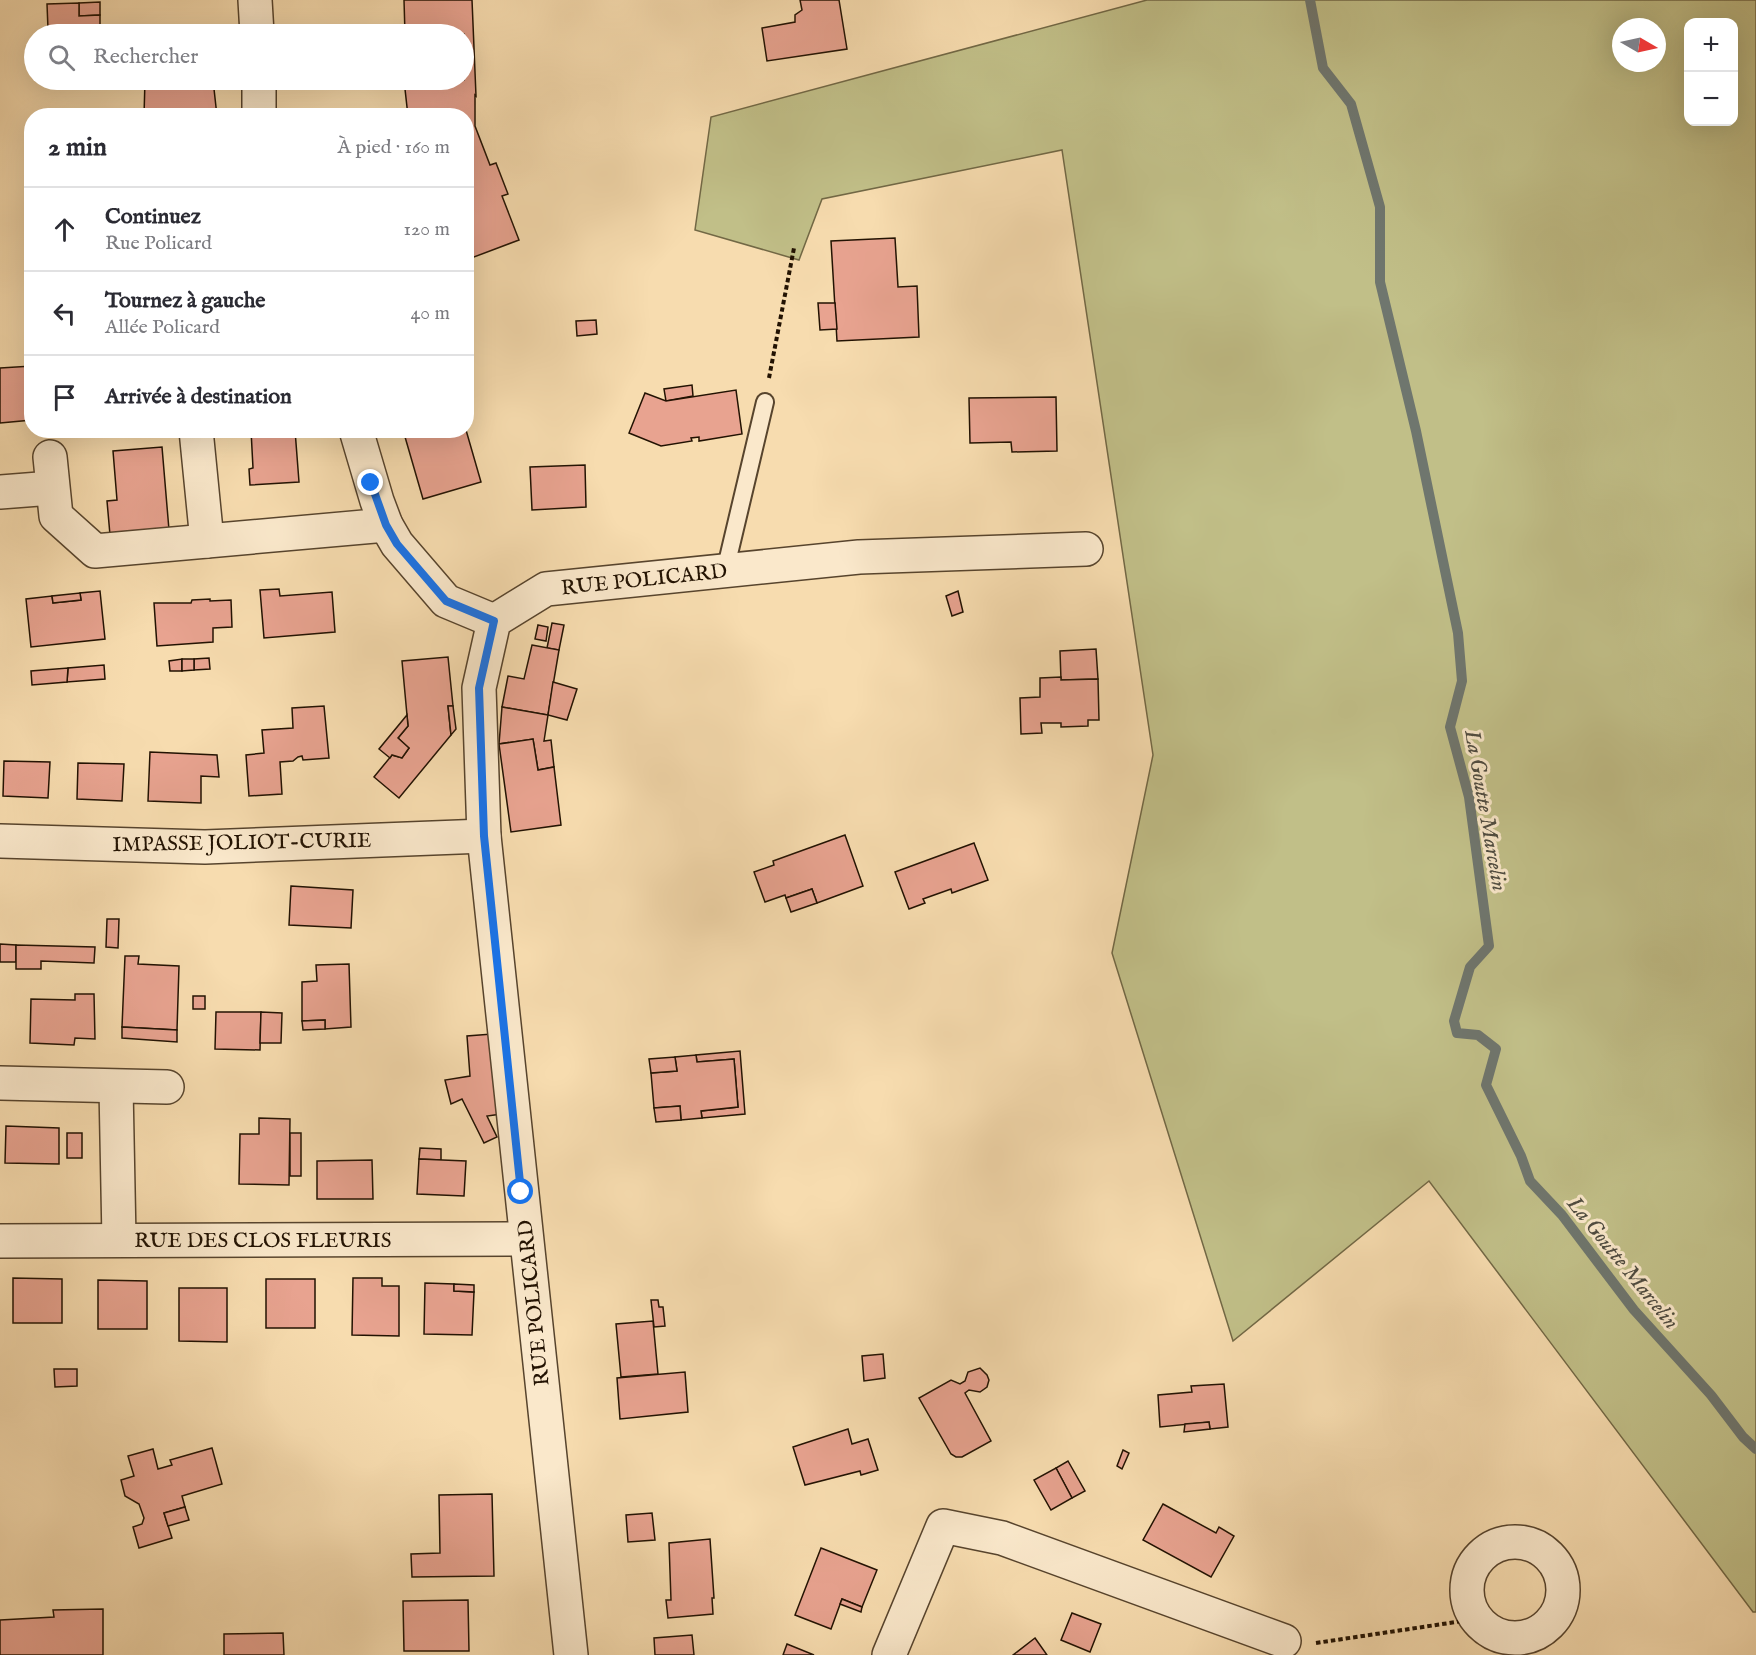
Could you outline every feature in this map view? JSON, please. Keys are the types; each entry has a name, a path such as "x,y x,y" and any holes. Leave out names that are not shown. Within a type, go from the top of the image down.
{"street":[{"path":"255,0 256,24"},
{"path":"259,90 260,108"},
{"path":"197,438 207,542"},
{"path":"358,438 376,501 397,544 446,601 494,621"},
{"path":"0,492 51,472 56,516 95,551 386,525"},
{"name":"RUE POLICARD","path":"571,1655 484,836 479,688 494,621 546,589 859,557 1086,549"},
{"name":"IMPASSE JOLIOT-CURIE","path":"0,841 205,847 484,836"},
{"path":"0,1083 167,1087"},
{"path":"116,1087 119,1240"},
{"name":"RUE DES CLOS FLEURIS","path":"0,1241 526,1239"},
{"path":"889,1655 943,1526 1002,1538 1284,1641"}],"lane":[{"path":"724,571 765,402"}],"path":[{"path":"765,402 794,248"},
{"path":"1284,1641 1306,1644 1483,1636"}],"shaded area":[{"path":"1147,0 1756,0 1756,1612 1753,1612 1429,1181 1233,1341 1112,953 1153,755 1062,150 822,199 799,260 695,230 711,117"}],"building":[{"path":"404,0 472,0 473,24 405,24"},
{"path":"800,0 839,0 847,49 767,61 762,28 795,22 795,15 802,10"},
{"path":"100,2 100,15 79,16 79,3"},
{"path":"79,3 79,16 100,15 100,24 48,24 47,4"},
{"path":"474,48 475,126 490,165 496,163 508,194 502,196 519,240 474,257 474,108 407,108 405,90 474,90"},
{"path":"145,90 214,90 216,108 144,108"},
{"path":"895,238 898,287 917,286 919,337 837,341 831,241"},
{"path":"818,303 835,303 837,329 820,330"},
{"path":"596,320 597,334 577,336 576,321"},
{"path":"24,366 24,421 0,423 0,368"},
{"path":"692,385 693,396 666,401 664,389"},
{"path":"736,390 742,434 699,441 699,437 691,438 692,441 661,446 629,433 645,393 666,401"},
{"path":"1056,397 1057,451 1012,452 1011,442 970,443 969,398"},
{"path":"251,438 296,438 299,482 250,485 249,469 253,468"},
{"path":"405,438 468,438 481,482 423,499"},
{"path":"162,447 169,530 110,535 107,501 117,500 113,451"},
{"path":"585,465 586,507 532,510 530,467"},
{"path":"279,589 280,596 332,592 335,632 264,638 260,590"},
{"path":"100,591 105,639 31,647 26,599 52,596 53,603 81,600 80,593"},
{"path":"958,591 963,612 952,616 946,596"},
{"path":"80,593 81,600 53,603 52,596"},
{"path":"210,599 210,601 231,600 232,627 213,628 213,642 157,646 154,603 191,603 192,600"},
{"path":"552,623 564,625 559,650 547,648"},
{"path":"538,625 548,627 546,641 535,639"},
{"path":"532,645 559,650 548,715 502,707 508,676 524,679"},
{"path":"1096,649 1098,679 1061,680 1060,651"},
{"path":"448,657 453,706 448,706 451,735 399,798 374,777 392,755 402,758 409,748 398,738 408,726 402,661"},
{"path":"209,658 210,669 194,670 194,659"},
{"path":"182,659 182,671 170,671 169,661"},
{"path":"182,659 194,659 194,670 182,671"},
{"path":"104,665 105,679 67,682 68,668"},
{"path":"68,668 67,682 32,685 31,671"},
{"path":"1061,677 1061,680 1098,679 1099,720 1088,720 1088,726 1061,727 1061,723 1041,723 1042,733 1021,734 1020,698 1040,697 1040,678"},
{"path":"553,682 577,689 567,720 548,715"},
{"path":"324,706 329,758 303,760 302,756 293,761 280,762 282,794 249,796 246,755 264,753 262,730 293,728 292,708"},
{"path":"448,706 453,706 456,729 451,735"},
{"path":"502,707 548,715 544,741 551,740 554,767 538,770 533,739 499,744"},
{"path":"407,715 408,726 398,738 409,748 402,758 392,755 390,758 379,749"},
{"path":"533,739 538,770 554,767 561,825 511,832 499,744"},
{"path":"150,752 217,755 219,777 201,776 201,803 148,801"},
{"path":"4,761 50,762 48,798 3,796"},
{"path":"78,763 124,764 122,801 77,799"},
{"path":"845,835 863,886 817,903 812,889 765,902 754,872 774,865 773,861"},
{"path":"974,843 988,880 952,893 951,889 923,899 925,903 909,909 895,872"},
{"path":"291,886 353,890 351,928 289,925"},
{"path":"812,889 817,903 791,912 786,898"},
{"path":"107,919 119,919 118,948 106,947"},
{"path":"0,944 16,945 16,962 0,962"},
{"path":"16,945 95,947 94,963 41,961 41,969 16,969"},
{"path":"125,956 139,956 138,964 179,966 177,1030 122,1027"},
{"path":"349,964 351,1027 325,1029 325,1020 302,1021 302,982 317,981 316,965"},
{"path":"75,994 94,994 95,1039 75,1038 74,1045 30,1043 31,999 75,1000"},
{"path":"193,996 205,996 205,1009 193,1009"},
{"path":"216,1012 261,1012 260,1050 215,1049"},
{"path":"261,1012 282,1013 281,1043 260,1043"},
{"path":"325,1020 325,1029 303,1030 302,1021"},
{"path":"122,1027 177,1030 177,1042 122,1038"},
{"path":"492,1034 501,1114 487,1116 497,1137 484,1143 462,1099 451,1104 445,1080 470,1076 467,1036"},
{"path":"740,1051 745,1114 702,1118 701,1111 738,1107 734,1059 697,1062 696,1055"},
{"path":"696,1055 697,1062 734,1059 738,1107 701,1111 702,1118 681,1120 680,1106 654,1108 651,1073 677,1071 675,1057"},
{"path":"675,1057 677,1071 651,1073 649,1059"},
{"path":"680,1106 681,1120 656,1122 654,1108"},
{"path":"259,1118 290,1119 289,1185 239,1184 240,1134 259,1134"},
{"path":"6,1126 59,1128 59,1164 5,1163"},
{"path":"67,1133 82,1133 82,1158 67,1158"},
{"path":"290,1133 301,1133 301,1176 290,1176"},
{"path":"420,1148 441,1149 441,1160 419,1159"},
{"path":"419,1159 466,1161 464,1196 417,1194"},
{"path":"372,1160 373,1199 317,1199 317,1161"},
{"path":"13,1278 62,1279 62,1323 13,1323"},
{"path":"353,1278 382,1278 382,1286 399,1286 399,1336 352,1335"},
{"path":"266,1279 315,1279 315,1328 266,1328"},
{"path":"98,1280 147,1281 147,1329 98,1329"},
{"path":"425,1283 454,1284 454,1291 474,1292 472,1335 424,1334"},
{"path":"454,1284 474,1285 474,1292 454,1291"},
{"path":"179,1288 227,1288 227,1342 179,1341"},
{"path":"651,1300 658,1300 659,1307 663,1307 665,1326 654,1327"},
{"path":"653,1321 658,1374 621,1377 616,1324"},
{"path":"883,1354 885,1378 864,1381 862,1356"},
{"path":"980,1368 989,1380 987,1387 980,1392 969,1390 965,1393 991,1441 962,1457 956,1457 951,1454 919,1398 951,1380 960,1384 965,1381 968,1372"},
{"path":"54,1369 77,1369 77,1386 55,1387"},
{"path":"685,1372 688,1412 620,1419 617,1378"},
{"path":"1224,1384 1228,1427 1210,1429 1209,1422 1160,1427 1158,1395 1192,1392 1191,1386"},
{"path":"1209,1422 1210,1429 1184,1432 1185,1424"},
{"path":"848,1429 852,1444 868,1439 878,1470 861,1475 860,1471 805,1485 793,1447"},
{"path":"212,1448 222,1484 182,1496 185,1507 164,1513 172,1538 139,1548 133,1527 142,1524 144,1518 139,1504 125,1496 121,1480 134,1476 128,1456 153,1449 158,1469 172,1465 170,1460"},
{"path":"1123,1450 1129,1453 1122,1469 1117,1466"},
{"path":"1068,1461 1085,1491 1072,1498 1056,1468"},
{"path":"1056,1468 1072,1498 1051,1510 1034,1480"},
{"path":"492,1494 494,1576 412,1577 411,1554 440,1553 439,1495"},
{"path":"1163,1504 1216,1533 1219,1527 1234,1536 1211,1577 1143,1540"},
{"path":"185,1507 189,1520 168,1526 164,1513"},
{"path":"652,1513 655,1540 628,1542 626,1515"},
{"path":"710,1539 713,1614 668,1618 666,1600 671,1600 669,1543"},
{"path":"821,1548 877,1570 862,1607 842,1599 831,1629 795,1615"},
{"path":"842,1599 862,1607 861,1612 840,1604"},
{"path":"468,1600 469,1651 404,1651 403,1601"},
{"path":"103,1609 103,1655 0,1655 0,1620 54,1617 53,1610"},
{"path":"1072,1613 1101,1624 1090,1652 1061,1640"},
{"path":"283,1633 284,1655 224,1655 224,1634"},
{"path":"692,1635 694,1655 655,1655 654,1638"},
{"path":"1035,1638 1047,1655 1013,1655"},
{"path":"787,1644 814,1655 783,1655"}],"waterway":[{"name":"La Goutte Marcelin","path":"1310,0 1323,68 1351,104 1380,207 1380,282 1416,431 1458,633 1462,681 1450,727 1469,797 1489,946 1470,967 1454,1021 1457,1033 1478,1035 1496,1049 1486,1085 1521,1156 1530,1181 1562,1215 1634,1310 1711,1395 1743,1437 1756,1449"}],"route":[{"path":"371,483 386,525 397,544 446,601 494,621 479,688 484,836 521,1192"}]}
